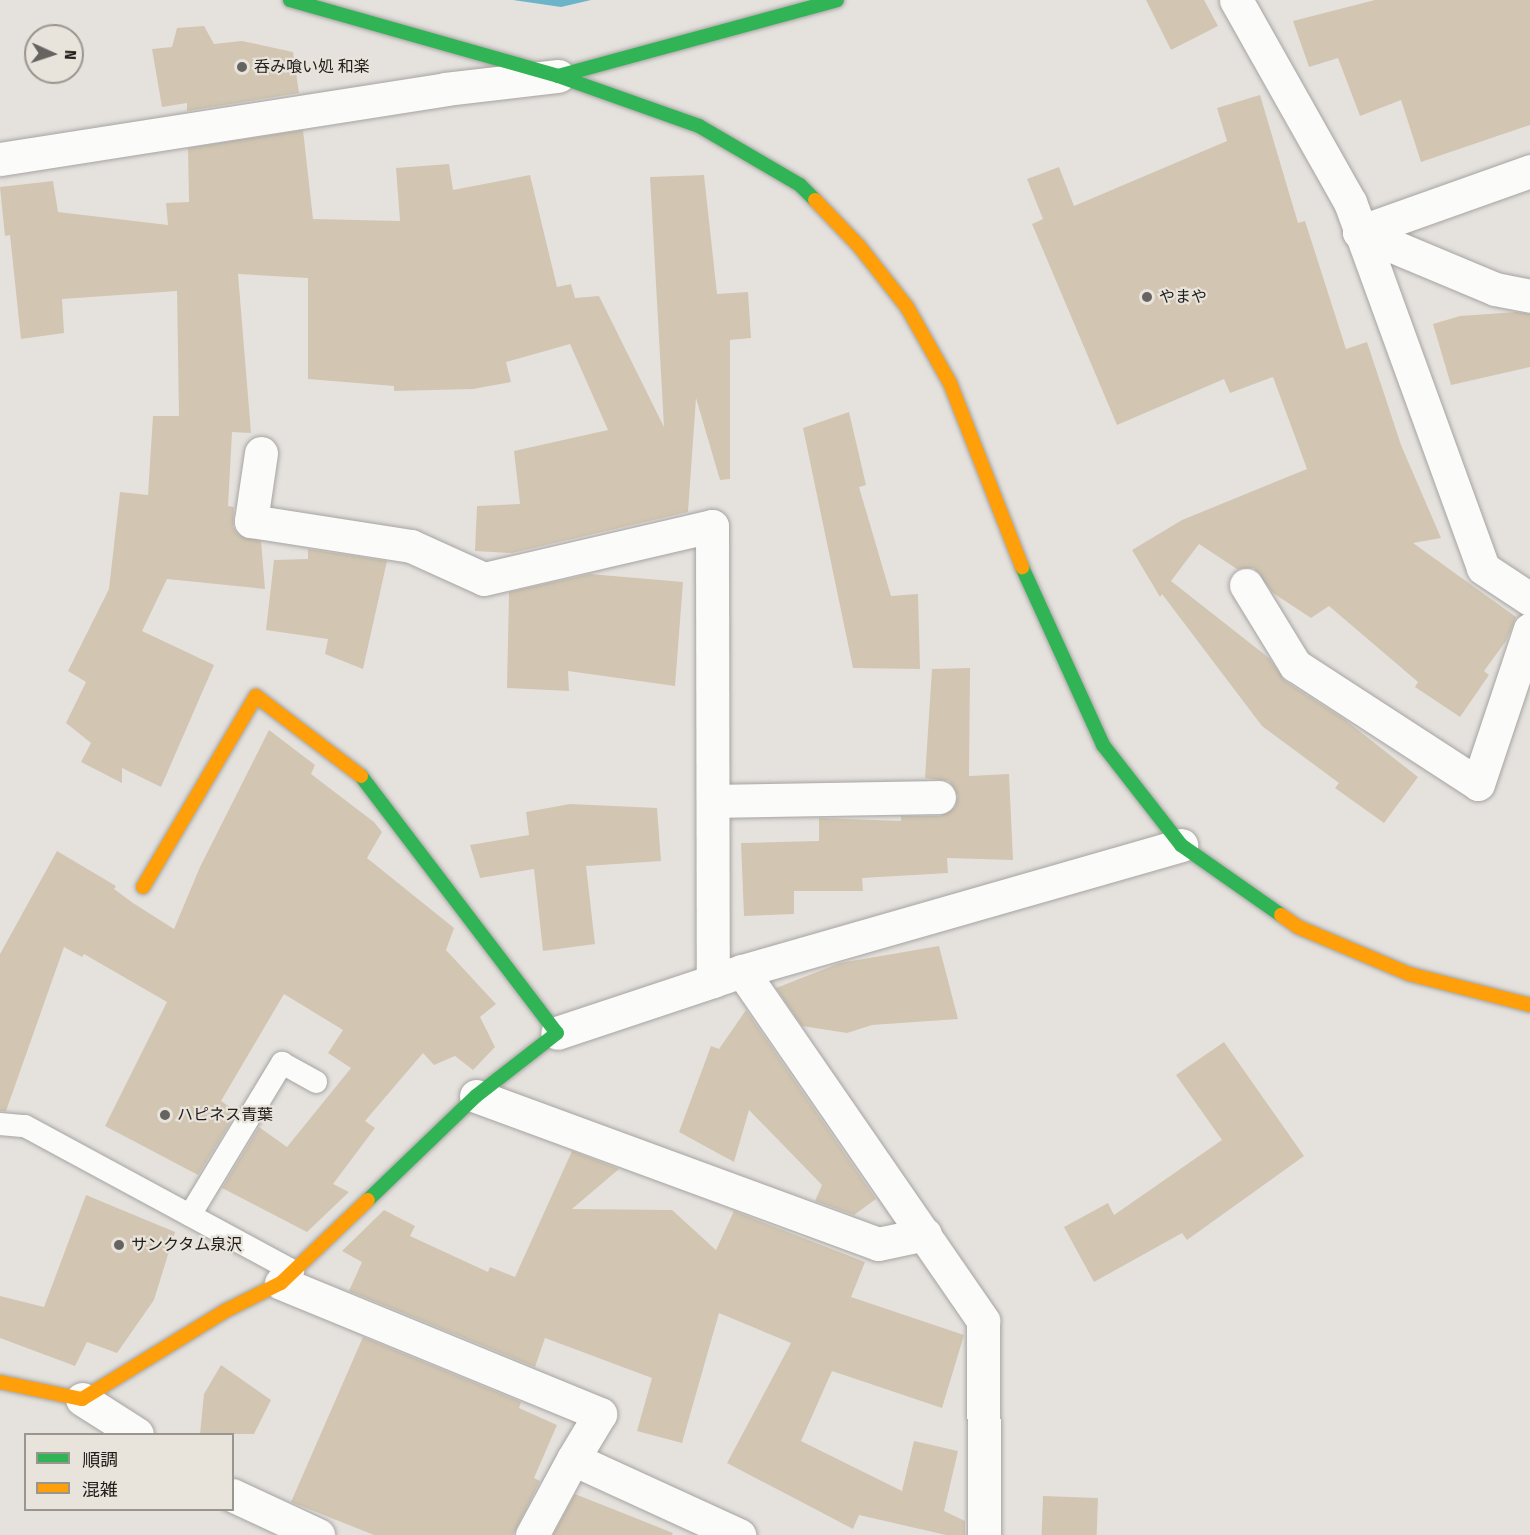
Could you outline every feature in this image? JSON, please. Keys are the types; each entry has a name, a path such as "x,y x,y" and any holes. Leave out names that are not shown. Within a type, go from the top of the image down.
{"street":[{"path":"290,0 558,76 710,130 800,185 859,246 907,307 950,383 1038,607 1103,745 1181,845 1298,927 1409,974 1530,1005"},
{"path":"0,159 445,89 558,76 837,0"},
{"path":"1236,0 1350,202 1483,568 1530,599"},
{"path":"1359,232 1530,171"},
{"path":"1359,232 1495,289 1530,296"},
{"path":"261,453 251,521 411,546 484,579 712,526 713,801 728,976 925,1234 983,1321 984,1535"},
{"path":"1246,585 1295,665 1478,784 1530,629"},
{"path":"143,887 256,696 366,780 556,1033"},
{"path":"713,801 939,797"},
{"path":"82,1399 225,1311 287,1277 476,1096 556,1033 728,976 1181,845"},
{"path":"476,1096 878,1244 925,1234"},
{"path":"287,1277 600,1414 532,1535"},
{"path":"0,1382 82,1399 135,1433"},
{"path":"573,1459 739,1535"},
{"path":"234,1496 318,1535"}],"lane":[{"path":"190,1215 282,1063 316,1082"},
{"path":"0,1125 26,1126 190,1215 287,1277"}],"water":[{"path":"513,0 591,0 561,7"}],"building":[{"path":"1146,0 1204,0 1218,26 1171,50"},
{"path":"1375,0 1530,0 1530,125 1421,162 1401,100 1360,116 1338,58 1309,67 1293,21"},
{"path":"204,26 214,44 242,41 293,52 299,93 187,111 187,103 162,107 152,49 172,47 177,28"},
{"path":"1260,95 1298,223 1305,221 1346,349 1367,342 1401,445 1441,538 1413,543 1516,617 1506,641 1484,671 1489,675 1460,717 1415,687 1418,682 1329,606 1311,618 1273,593 1254,568 1237,569 1199,544 1171,581 1269,658 1285,681 1344,719 1418,777 1384,823 1335,788 1339,783 1262,726 1162,594 1160,597 1132,550 1182,520 1307,469 1273,377 1230,393 1224,379 1117,425 1032,224 1043,219 1027,179 1059,167 1074,206 1227,141 1217,108"},
{"path":"303,130 313,219 400,221 396,168 449,164 453,190 530,175 557,287 571,284 575,298 599,296 664,427 650,177 704,175 717,294 748,292 751,338 730,340 730,479 720,480 696,398 688,512 512,553 475,551 477,506 520,504 514,451 608,430 570,344 506,362 511,382 473,389 394,391 394,386 308,379 308,278 238,274 251,433 232,432 228,506 234,507 233,527 239,535 261,541 265,589 167,579 142,631 214,665 161,787 122,768 122,783 81,762 91,743 66,723 86,682 68,671 109,589 120,492 148,495 153,416 179,416 177,291 62,299 64,333 21,339 10,235 5,236 0,187 53,181 58,212 168,225 166,203 189,202 188,148"},
{"path":"1517,312 1530,314 1530,367 1451,385 1433,324 1460,316"},
{"path":"849,412 866,485 859,487 891,596 918,594 920,669 853,668 803,428"},
{"path":"308,549 387,561 363,669 325,654 328,639 266,630 274,560 308,559"},
{"path":"590,574 683,582 675,686 568,671 569,691 507,688 509,592"},
{"path":"970,668 969,776 1009,774 1013,860 947,858 948,873 862,878 863,891 794,891 794,914 744,916 741,843 819,841 819,818 901,821 901,816 940,816 955,807 958,796 949,781 925,778 932,669"},
{"path":"269,730 315,765 311,774 374,822 382,832 367,858 454,928 446,950 496,1004 480,1017 495,1047 473,1070 455,1056 434,1065 423,1053 365,1121 375,1128 333,1184 349,1192 307,1232 222,1188 259,1127 287,1147 351,1068 328,1053 343,1030 284,994 221,1101 237,1112 198,1175 105,1126 167,1002 84,954 82,957 64,947 6,1111 0,1111 0,954 57,851 116,886 114,889 174,929 200,867"},
{"path":"570,804 657,808 661,861 586,866 595,944 543,951 534,869 480,878 470,845 529,835 526,812"},
{"path":"939,946 958,1019 872,1025 847,1033 802,1026 776,988 840,963"},
{"path":"746,1010 876,1199 854,1215 815,1201 822,1185 749,1110 734,1162 679,1132 711,1046 719,1049"},
{"path":"1224,1042 1304,1156 1187,1240 1182,1233 1094,1282 1064,1227 1108,1203 1114,1215 1222,1140 1176,1075"},
{"path":"572,1151 619,1169 572,1209 672,1210 716,1250 734,1211 865,1262 851,1297 964,1335 942,1408 832,1371 801,1441 902,1491 914,1441 958,1451 944,1511 965,1521 965,1535 946,1535 859,1515 853,1529 727,1463 791,1343 719,1313 682,1443 637,1431 652,1378 545,1338 535,1367 349,1291 362,1262 342,1251 384,1210 415,1226 410,1236 488,1272 490,1267 515,1277"},
{"path":"86,1195 175,1232 154,1300 117,1353 87,1342 75,1366 0,1338 0,1296 44,1307"},
{"path":"363,1337 521,1402 519,1408 557,1425 534,1478 540,1481 513,1535 374,1535 291,1502"},
{"path":"221,1365 271,1400 254,1434 200,1433 204,1394"},
{"path":"575,1494 673,1533 672,1535 553,1535"},
{"path":"1043,1496 1098,1498 1097,1535 1042,1535"}],"traffic: fast":[{"path":"290,0 558,76 699,126 800,185 815,200"},
{"path":"558,76 837,0"},
{"path":"1022,567 1103,745 1181,845 1281,915"},
{"path":"361,776 557,1033 476,1096 368,1200"}],"traffic: slow":[{"path":"815,200 859,246 907,307 950,383 1022,567"},
{"path":"143,887 256,696 361,776"},
{"path":"1281,915 1298,927 1409,974 1530,1005"},
{"path":"0,1382 82,1399 225,1311 281,1283 368,1200"}],"place":[{"name":"呑み喰い処 和楽","path":"242,67"},
{"name":"やまや","path":"1147,297"},
{"name":"ハピネス青葉","path":"165,1115"},
{"name":"サンクタム泉沢","path":"119,1245"}]}
